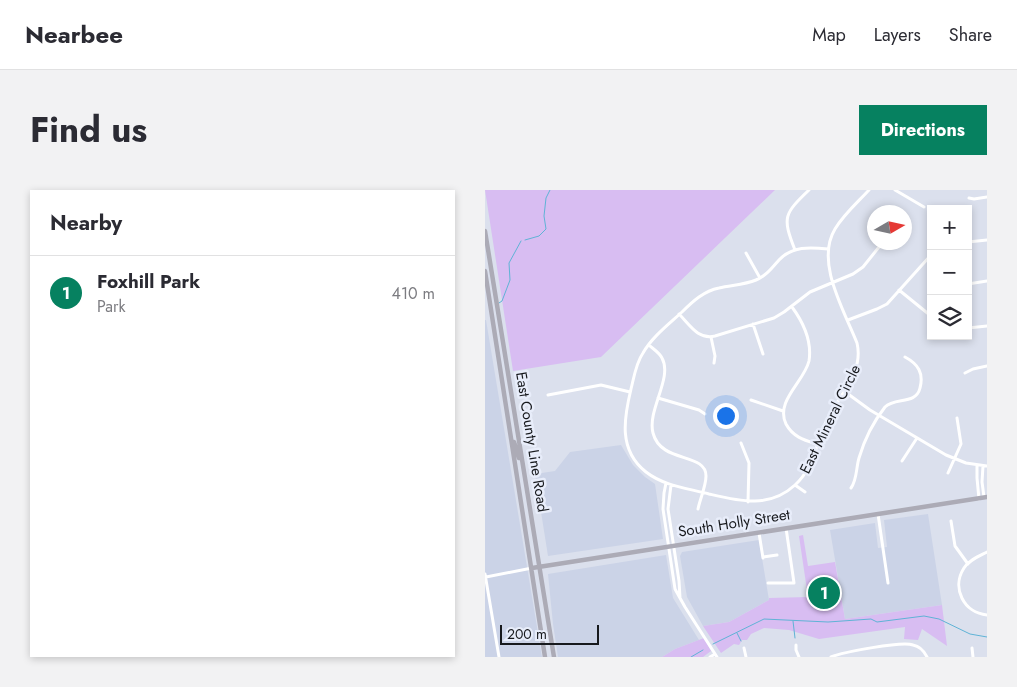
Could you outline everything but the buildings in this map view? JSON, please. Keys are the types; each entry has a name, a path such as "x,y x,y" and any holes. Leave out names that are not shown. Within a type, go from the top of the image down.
{"main road":[{"name":"East County Line Road","path":"485,231 554,657"},
{"name":"East County Line Road","path":"485,271 545,657"},
{"path":"510,431 518,455 522,476 525,478"},
{"name":"South Holly Street","path":"531,568 983,498"}],"street":[{"path":"795,250 787,230 787,217 791,208 809,190"},
{"name":"East Mineral Circle","path":"714,289 698,298 679,314 649,345 639,361 630,392 624,424 627,446 642,469 655,478 671,485 736,501 748,502 770,498 781,494 795,485 810,465 824,425 854,375 859,357 857,343 828,267 828,249 833,233 839,224 869,190"},
{"path":"895,190 924,207"},
{"path":"969,198 987,197"},
{"path":"781,216 787,217"},
{"path":"972,242 987,240"},
{"path":"713,284 714,289 760,278 781,258 795,250 810,248 828,249"},
{"path":"679,314 700,335 711,337 753,324 777,316 810,292 858,271 876,250"},
{"path":"746,253 760,278"},
{"path":"848,320 880,308 890,301 927,257"},
{"path":"972,283 987,281"},
{"path":"899,290 927,313"},
{"path":"792,306 801,321 808,341 809,355 806,368 783,411 786,423 793,433 800,439 817,444"},
{"path":"753,324 763,354"},
{"path":"972,328 987,326"},
{"path":"711,337 715,356 714,363"},
{"path":"649,345 661,356 665,367 652,422 655,438 667,452 696,461 703,466 706,476 698,509"},
{"path":"851,488 854,483 862,448 880,416 890,404 913,398 920,390 921,374 919,367 905,357"},
{"path":"965,373 987,366"},
{"path":"548,395 601,385 630,392"},
{"path":"844,391 880,416 955,459 985,466 982,482 983,498"},
{"path":"658,398 699,410 705,414"},
{"path":"751,400 783,411"},
{"path":"948,473 961,442 957,418"},
{"path":"901,461 917,438"},
{"path":"741,444 749,463 748,502"},
{"path":"977,465 977,478 983,498"},
{"path":"666,483 662,505 675,589 716,655 710,657"},
{"path":"671,485 668,505 681,599"},
{"name":"East Mineral Circle","path":"795,485 805,492"},
{"path":"878,514 888,583"},
{"path":"951,521 955,546 968,564"},
{"path":"769,583 794,583 786,528"},
{"path":"759,532 763,558 777,555"},
{"path":"987,552 968,564 959,581 962,599 972,611 987,615"},
{"name":"South Holly Street","path":"485,576 531,568"},
{"path":"485,576 499,657"},
{"path":"831,657 909,644 921,649 927,657"},
{"path":"797,645 796,650 799,657"},
{"path":"744,648 746,657"},
{"path":"972,648 973,657"}],"shaded area":[{"path":"485,190 775,190 601,357 513,371"},
{"path":"486,320 542,657 485,657"},
{"path":"621,445 633,465 655,484 663,539 548,556 535,474 555,471 570,452"},
{"path":"928,514 942,605 845,619 830,530 875,523 878,548 887,547 884,520"},
{"path":"803,535 808,566 835,562 845,619 942,605 947,646 922,629 918,640 904,639 905,627 819,639 789,630 764,628 751,634 747,640 742,640 739,645 734,644 721,653 703,626 729,622 769,600 769,598 808,597 799,536"},
{"path":"759,540 769,600 729,622 703,626 687,597 680,556 682,552"},
{"path":"666,555 673,598 699,640 675,649 662,657 558,657 548,574"},
{"path":"704,638 711,651 703,657 662,657 675,649"}],"waterway":[{"path":"525,240 539,236 546,229 544,216 546,198 550,190"},
{"path":"499,303 502,301 510,280 509,263 521,241"},
{"path":"713,644 764,619 828,622 871,619 877,622 924,616 939,619 970,634 987,637"},
{"path":"793,621 795,638"},
{"path":"737,633 741,641"},
{"path":"691,657 703,650"}],"place":[{"name":"Foxhill Park","path":"824,593"}]}
